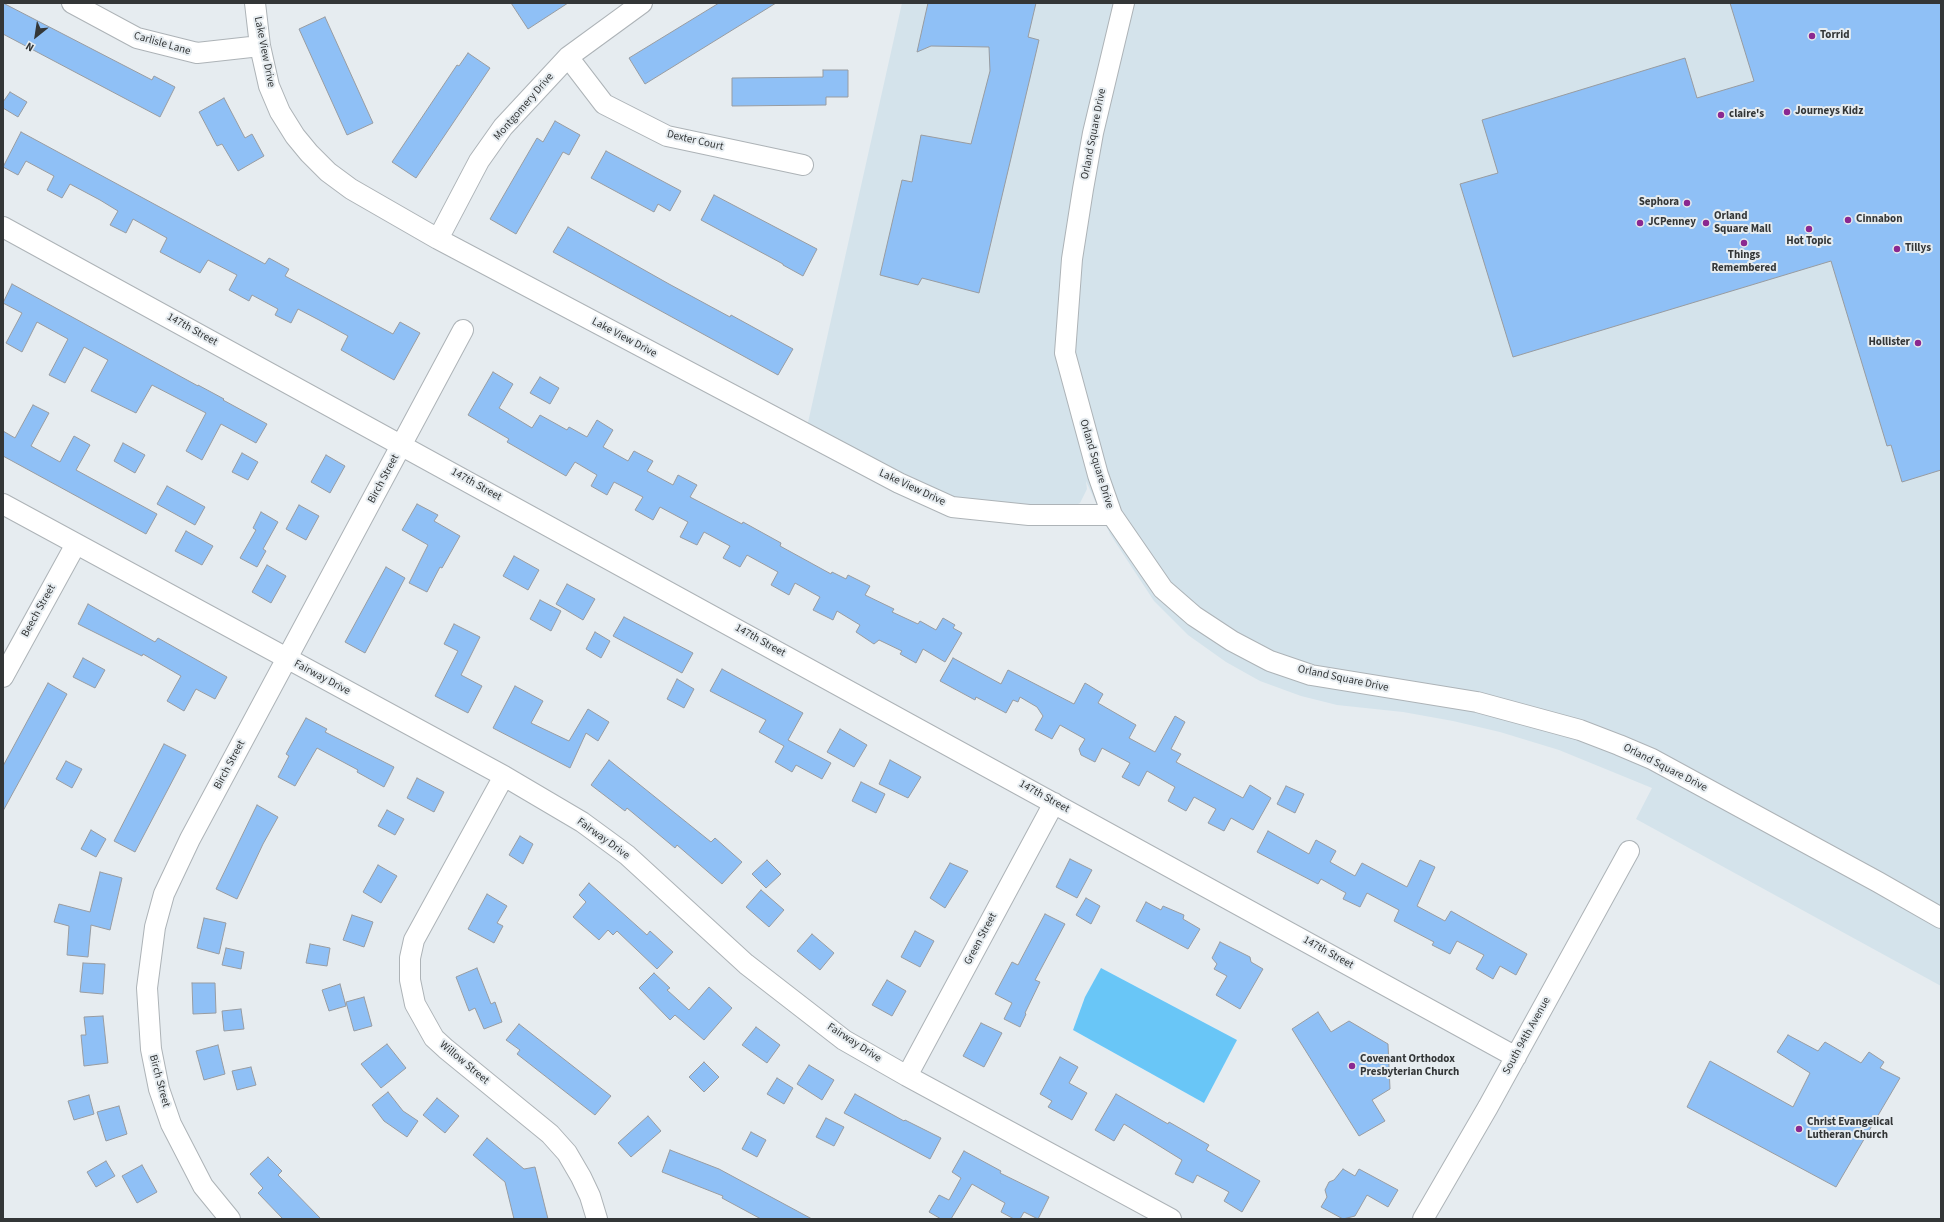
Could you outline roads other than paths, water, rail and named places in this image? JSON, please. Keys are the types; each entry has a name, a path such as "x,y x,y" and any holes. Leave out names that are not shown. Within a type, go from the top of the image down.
{"street":[{"name":"Carlisle Lane","path":"72,3 137,38 197,53 260,46"},
{"name":"Lake View Drive","path":"254,3 260,46 269,86 280,112 295,136 309,153 328,172 351,189 438,239 898,483 952,507 1029,515 1112,515"},
{"name":"Montgomery Drive","path":"438,239 479,161 503,127 568,57 642,3"},
{"name":"Orland Square Drive","path":"1124,3 1102,95 1083,189 1072,258 1065,354 1098,474 1112,515 1164,588 1194,616 1232,641 1270,661 1311,674 1477,702 1593,735 1652,759 1890,888 1941,918"},
{"name":"Dexter Court","path":"568,57 604,104 667,136 803,165"},
{"name":"147th Street","path":"3,227 1516,1057"},
{"name":"Birch Street","path":"230,1219 203,1186 171,1124 159,1089 151,1049 146,988 155,927 164,894 174,869 463,330"},
{"name":"Fairway Drive","path":"3,504 504,776 582,822 627,855 746,964 844,1040 907,1076 1171,1219"},
{"name":"Beech Street","path":"3,677 76,544"},
{"name":"Willow Street","path":"504,776 414,940 410,958 410,980 414,1004 434,1038 550,1134 567,1153 581,1176 590,1196 597,1219"},
{"name":"Green Street","path":"907,1076 1054,803"},
{"name":"South 94th Avenue","path":"1423,1219 1516,1057 1629,851"}],"place":[{"name":"Torrid","path":"1812,36"},
{"name":"Journeys Kidz","path":"1787,112"},
{"name":"claire's","path":"1721,115"},
{"name":"Sephora","path":"1687,203"},
{"name":"Cinnabon","path":"1848,220"},
{"name":"JCPenney","path":"1640,223"},
{"name":"Orland Square Mall","path":"1706,223"},
{"name":"Hot Topic","path":"1809,229"},
{"name":"Things Remembered","path":"1744,243"},
{"name":"Tillys","path":"1897,249"},
{"name":"Hollister","path":"1918,343"},
{"name":"Covenant Orthodox Presbyterian Church","path":"1352,1066"},
{"name":"Christ Evangelical Lutheran Church","path":"1799,1129"}]}
